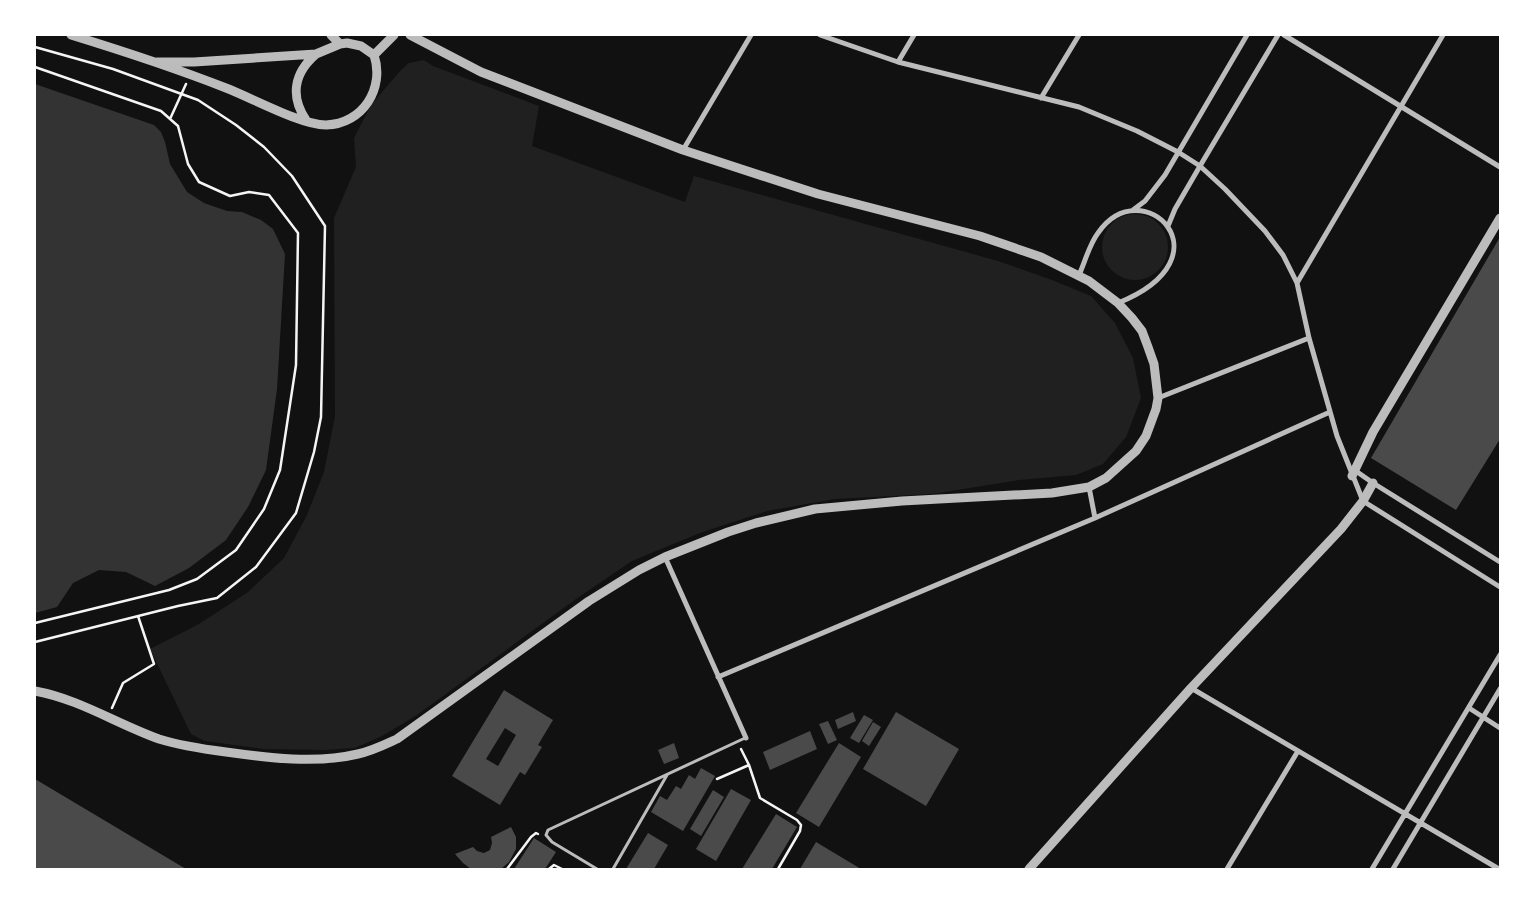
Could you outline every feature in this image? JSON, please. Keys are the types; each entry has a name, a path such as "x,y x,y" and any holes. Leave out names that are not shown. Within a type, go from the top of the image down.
{"street":[{"path":"71,35 191,74 306,120 325,125 345,121 362,110 374,93 378,73 374,55 361,46 340,44 316,54 194,62 157,62"},
{"path":"331,35 340,44"},
{"path":"374,55 394,35"},
{"path":"35,691 51,695 140,731 178,744 252,755 323,758 357,754 397,739 589,601 639,570 665,557 756,523 815,509 902,501 1052,493 1088,487 1106,478 1136,451 1146,436 1158,398 1154,364 1142,331 1118,302 1079,275 1041,257 1003,243 818,194 683,150 481,72 410,35"},
{"path":"683,150 751,35"},
{"path":"820,35 898,62 1079,107 1105,116 1178,152 1200,166 1265,231 1283,255 1297,283 1309,338 1337,436 1363,501 1500,587"},
{"path":"898,62 914,35"},
{"path":"1041,98 1079,35"},
{"path":"1133,210 1155,190 1247,35"},
{"path":"1168,226 1200,166 1278,35"},
{"path":"1284,35 1500,167"},
{"path":"1297,283 1444,35"},
{"path":"306,120 297,104 296,85 303,68 316,54"},
{"path":"1079,275 1098,233 1108,222 1122,212 1133,210 1157,216 1168,226 1172,233 1174,248 1169,265 1165,272 1146,288 1118,302"},
{"path":"1352,471 1373,432 1500,218"},
{"path":"1158,398 1309,338"},
{"path":"718,676 1095,518 1330,412"},
{"path":"1352,471 1500,562"},
{"path":"1029,869 1191,688 1341,529 1363,501 1373,483"},
{"path":"1088,487 1095,518"},
{"path":"665,557 746,738"},
{"path":"1372,869 1500,655"},
{"path":"1191,688 1499,869"},
{"path":"1393,869 1500,689"},
{"path":"1469,708 1500,728"},
{"path":"1227,869 1298,751"}],"lane":[{"path":"597,869 552,842 546,835 553,828 746,738"},
{"path":"613,869 667,775"}],"path":[{"path":"35,47 113,69 198,100 236,125 264,147 292,176 325,226 321,416 314,452 296,513 256,567 217,598 35,642"},
{"path":"35,67 161,111 178,126 188,164 198,182 230,196 249,192 269,195 298,233 296,365 280,470 264,509 236,550 197,579 169,590 35,623"},
{"path":"170,119 191,74"},
{"path":"109,718 123,683 154,664 138,616"},
{"path":"737,742 749,765 760,798 797,820 801,825 800,831 778,869"},
{"path":"717,779 749,765"},
{"path":"507,869 531,837 536,833 546,835"},
{"path":"549,869 554,865 562,869"}],"shaded area":[{"path":"424,60 433,66 539,106 532,146 685,202 694,176 998,261 1091,296 1115,323 1133,358 1141,398 1126,437 1103,464 1076,475 1019,480 932,494 835,499 767,511 700,533 632,561 576,599 417,715 382,736 355,748 324,750 263,749 205,741 191,734 150,649 199,624 248,592 284,558 307,515 324,472 335,416 334,218 356,167 354,138 371,105 401,70 409,63"},
{"path":"35,84 154,125 161,132 170,164 187,192 204,203 227,211 242,212 261,220 273,229 285,254 277,389 266,470 248,507 226,540 189,568 155,586 126,572 99,570 73,583 57,607 35,613"},
{"path":"1135,214 1148,217 1158,224 1165,234 1168,247 1165,260 1158,270 1148,277 1135,280 1122,277 1112,270 1105,260 1102,247 1105,234 1112,224 1122,217"}],"building":[{"path":"1500,237 1500,439 1456,510 1371,458"},
{"path":"504,690 553,720 538,745 542,747 525,775 520,772 500,805 452,776","holes":["505,728 516,735 498,766 486,759"]},
{"path":"853,712 856,721 838,729 835,720"},
{"path":"896,712 959,749 926,806 863,769"},
{"path":"864,715 873,720 859,743 850,738"},
{"path":"828,721 837,740 828,744 819,724"},
{"path":"873,722 881,727 869,746 862,741"},
{"path":"810,731 817,749 770,770 763,752"},
{"path":"674,743 679,758 664,764 658,750"},
{"path":"839,743 861,757 819,827 796,813"},
{"path":"701,768 715,776 683,831 651,812 660,796 667,800 676,786 681,789 689,775 695,779"},
{"path":"35,779 186,869 35,869"},
{"path":"731,789 751,800 716,861 696,849"},
{"path":"713,790 724,797 701,836 690,829"},
{"path":"776,814 797,827 772,869 742,869"},
{"path":"511,827 516,837 516,849 509,862 501,869 471,869 455,854 473,847 477,851 484,853 490,850 491,837"},
{"path":"648,833 668,845 654,869 626,869"},
{"path":"534,838 556,852 545,869 514,869"},
{"path":"816,842 861,869 800,869"}]}
